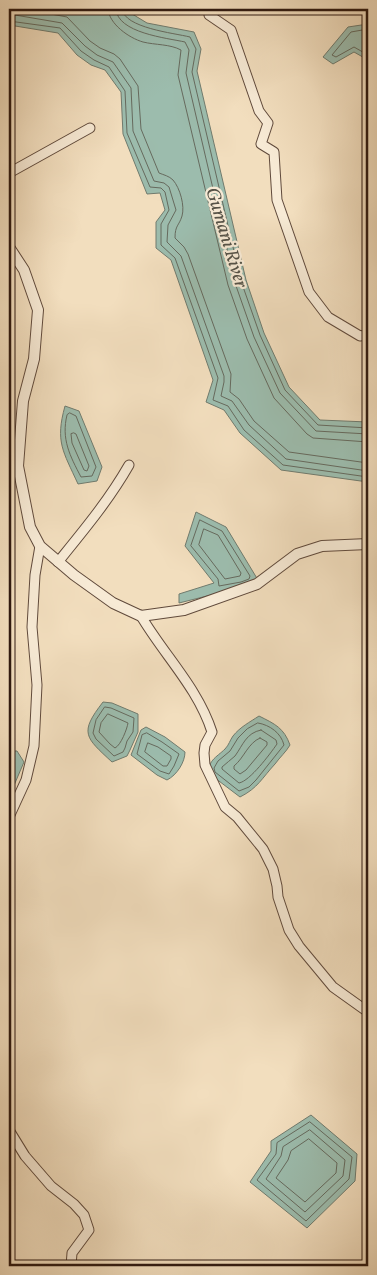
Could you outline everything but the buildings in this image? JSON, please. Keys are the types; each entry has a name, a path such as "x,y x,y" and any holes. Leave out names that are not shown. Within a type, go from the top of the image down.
{"street":[{"path":"217,9 209,14 231,30 259,111 268,123 261,144 274,152 277,200 309,292 328,316 360,336 368,335"},
{"path":"9,173 90,128"},
{"path":"9,247 24,270 38,310 34,359 23,401 18,466 30,527 40,546 58,562 113,603 141,616 184,610 257,584 297,554 322,546 368,544"},
{"path":"58,562 117,486 129,464"},
{"path":"9,817 26,780 34,746 37,685 32,627 35,576 40,546"},
{"path":"141,616 155,640 181,672 203,711 212,732 205,746 206,764 225,807 237,817 263,849 273,869 278,897 289,930 334,987 368,1012"},
{"path":"9,1130 25,1156 51,1186 74,1204 84,1215 89,1230 72,1253 71,1266"}],"water":[{"name":"Gumani River","path":"9,9 124,9 147,23 194,32 201,49 197,71 246,280 264,333 289,387 320,420 368,422 368,482 281,470 240,433 224,410 206,402 213,380 171,260 156,248 156,222 165,210 160,193 147,194 123,134 121,92 105,70 91,65 77,55 58,33 9,25"},
{"path":"368,24 368,60 354,52 333,64 323,57 348,27"},
{"path":"65,406 79,411 102,467 97,481 78,484 68,463 61,438"},
{"path":"196,512 226,527 258,580 243,587 179,603 179,594 214,583 185,546"},
{"path":"103,702 112,703 138,714 138,732 127,756 112,762 96,746 88,734 90,721"},
{"path":"259,716 278,727 285,734 290,745 259,782 240,797 211,775 210,767 213,760 236,733"},
{"path":"146,727 165,737 185,752 180,768 167,780 157,775 131,755 141,730"},
{"path":"9,751 17,751 24,762 9,797"},
{"path":"311,1115 357,1154 355,1181 307,1228 250,1182 271,1151 271,1141"}]}
